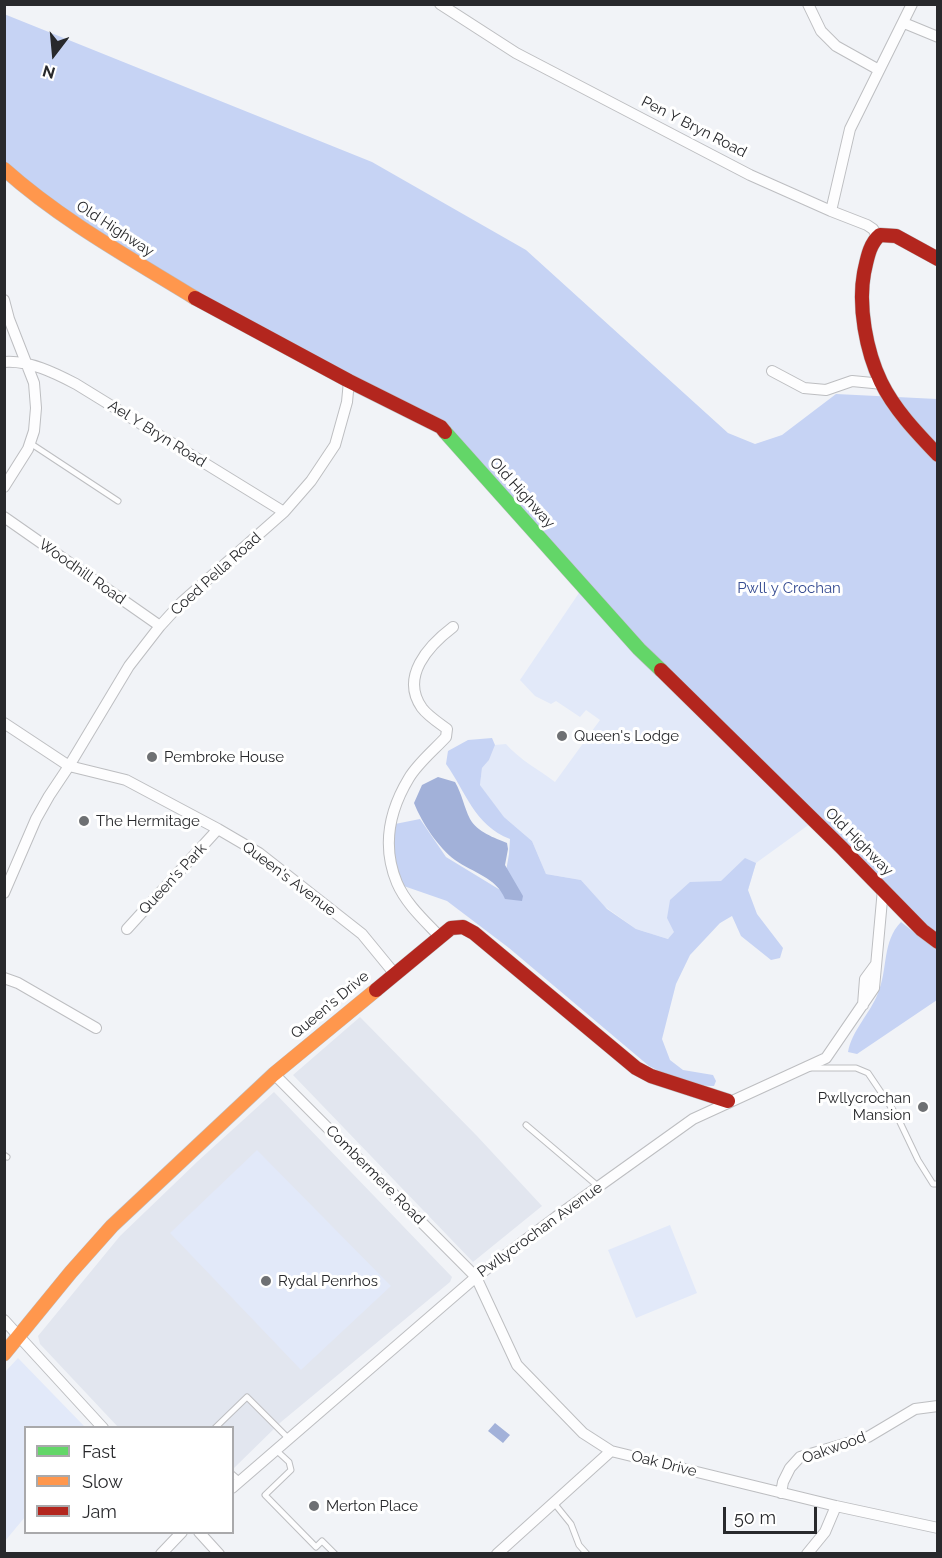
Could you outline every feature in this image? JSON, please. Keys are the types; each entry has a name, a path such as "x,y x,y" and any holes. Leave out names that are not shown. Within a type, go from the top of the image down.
{"street":[{"name":"Pen Y Bryn Road","path":"440,4 516,53 750,175 867,225 878,237 882,234 890,235 909,242 938,259"},
{"path":"808,4 821,31 836,46 879,69"},
{"path":"831,211 850,129 912,4"},
{"path":"904,22 938,37"},
{"name":"Old Highway","path":"4,169 31,194 204,304 441,427 639,649 922,930 938,942"},
{"path":"878,237 870,249 862,284 861,307 865,335 883,384 922,439 938,455"},
{"path":"4,300 34,383 36,408 34,431 30,442 4,487"},
{"name":"Ael Y Bryn Road","path":"4,362 26,364 56,373 284,512"},
{"path":"772,371 804,388 826,390 852,381 883,384"},
{"name":"Coed Pella Road","path":"4,893 36,819 129,666 182,602 284,512 311,481 335,445 347,402 349,381"},
{"name":"Woodhill Road","path":"4,518 160,626"},
{"path":"440,937 414,909 398,884 388,849 391,817 410,777 446,737 447,729 423,710 413,693 414,674 426,653 453,627"},
{"name":"Queen's Avenue","path":"4,723 69,766 126,780 259,853 362,934 394,973"},
{"name":"Queen's Park","path":"127,928 218,829"},
{"name":"Pwllycrochan Avenue","path":"235,1481 289,1439 476,1277 599,1186 693,1119 826,1058 863,1005 864,979 876,964 883,890"},
{"name":"Queen's Drive","path":"4,1354 112,1226 274,1074 451,928 463,927 474,933 636,1068 651,1076 728,1101"},
{"path":"4,978 18,982 96,1028"},
{"name":"Combermere Road","path":"274,1074 476,1277"},
{"name":"Oak Drive","path":"476,1277 517,1365 583,1433 611,1452 938,1528"},
{"path":"4,1320 101,1426"},
{"name":"Oakwood","path":"781,1493 783,1482 790,1468 800,1457 868,1437 915,1409 938,1406"},
{"path":"497,1554 611,1452"},
{"path":"807,1554 825,1532 836,1506"},
{"path":"161,1554 181,1534"},
{"path":"200,1534 219,1554"}],"lane":[{"path":"30,442 118,501"},
{"path":"803,1068 856,1068 868,1073 897,1116 918,1160 933,1184 938,1184"},
{"path":"526,1125 599,1186"},
{"path":"217,1426 247,1396 289,1439"},
{"path":"276,1450 288,1462 291,1470 265,1495 316,1547 322,1541 335,1554"},
{"path":"554,1503 571,1524 579,1545 587,1554"}],"shaded area":[{"path":"583,587 814,821 756,863 748,890 732,915 720,923 668,939 636,929 604,906 581,880 546,874 532,841 504,817 480,785 482,768 489,760 495,745 506,744 523,760 555,782 600,720 586,710 580,717 556,701 551,704 535,696 520,680"},
{"path":"438,777 455,782 470,819 477,828 507,843 505,865 523,896 522,901 505,899 496,885 455,860 431,834 414,803 422,785"},
{"path":"360,1017 542,1206 473,1262 293,1075"},
{"name":"Rydal Penrhos","path":"274,1092 452,1277 450,1282 281,1422 234,1468 234,1426 117,1426 40,1344 38,1336 120,1236"},
{"path":"257,1150 391,1286 301,1370 170,1233"},
{"path":"670,1225 697,1293 636,1318 608,1250"},
{"path":"18,1358 84,1426 24,1426 24,1518 5,1541 5,1372"},
{"path":"495,1423 510,1435 503,1443 488,1431"}],"green space":[{"name":"Pwll y Crochan","path":"4,14 372,162 526,250 728,433 755,444 782,435 836,394 937,399 937,942 639,649 441,427 204,304 5,168"},
{"path":"492,738 495,745 489,760 482,768 480,785 504,817 532,841 546,874 581,880 607,909 636,929 668,939 674,932 667,918 670,900 690,882 721,881 745,858 756,863 748,890 757,914 783,948 780,958 771,960 741,936 732,916 720,923 690,955 676,984 662,1039 670,1060 683,1070 713,1075 716,1081 714,1086 688,1083 649,1066 509,948 447,901 398,884 390,825 420,819 446,857 515,899 506,871 510,839 498,833 479,816 446,764 448,751 468,740"},
{"path":"901,922 937,950 937,1000 857,1054 848,1052 853,1036 878,993 888,947"}],"traffic: fast":[{"path":"445,432 639,649 661,670"}],"traffic: slow":[{"path":"4,169 72,222 195,298"},
{"path":"4,1354 112,1226 274,1074 376,990"}],"traffic: jam":[{"path":"938,259 896,236 880,235 873,243 867,258 862,286 867,343 881,382 899,411 938,455"},
{"path":"195,298 349,381 441,427 445,432"},
{"path":"661,670 922,930 938,942"},
{"path":"376,990 451,928 463,927 474,933 636,1068 651,1076 728,1101"}],"place":[{"name":"Queen's Lodge","path":"562,736"},
{"name":"Pembroke House","path":"152,757"},
{"name":"The Hermitage","path":"84,821"},
{"name":"Pwllycrochan Mansion","path":"923,1107"},
{"name":"Rydal Penrhos","path":"266,1281"},
{"name":"Merton Place","path":"314,1506"}]}
